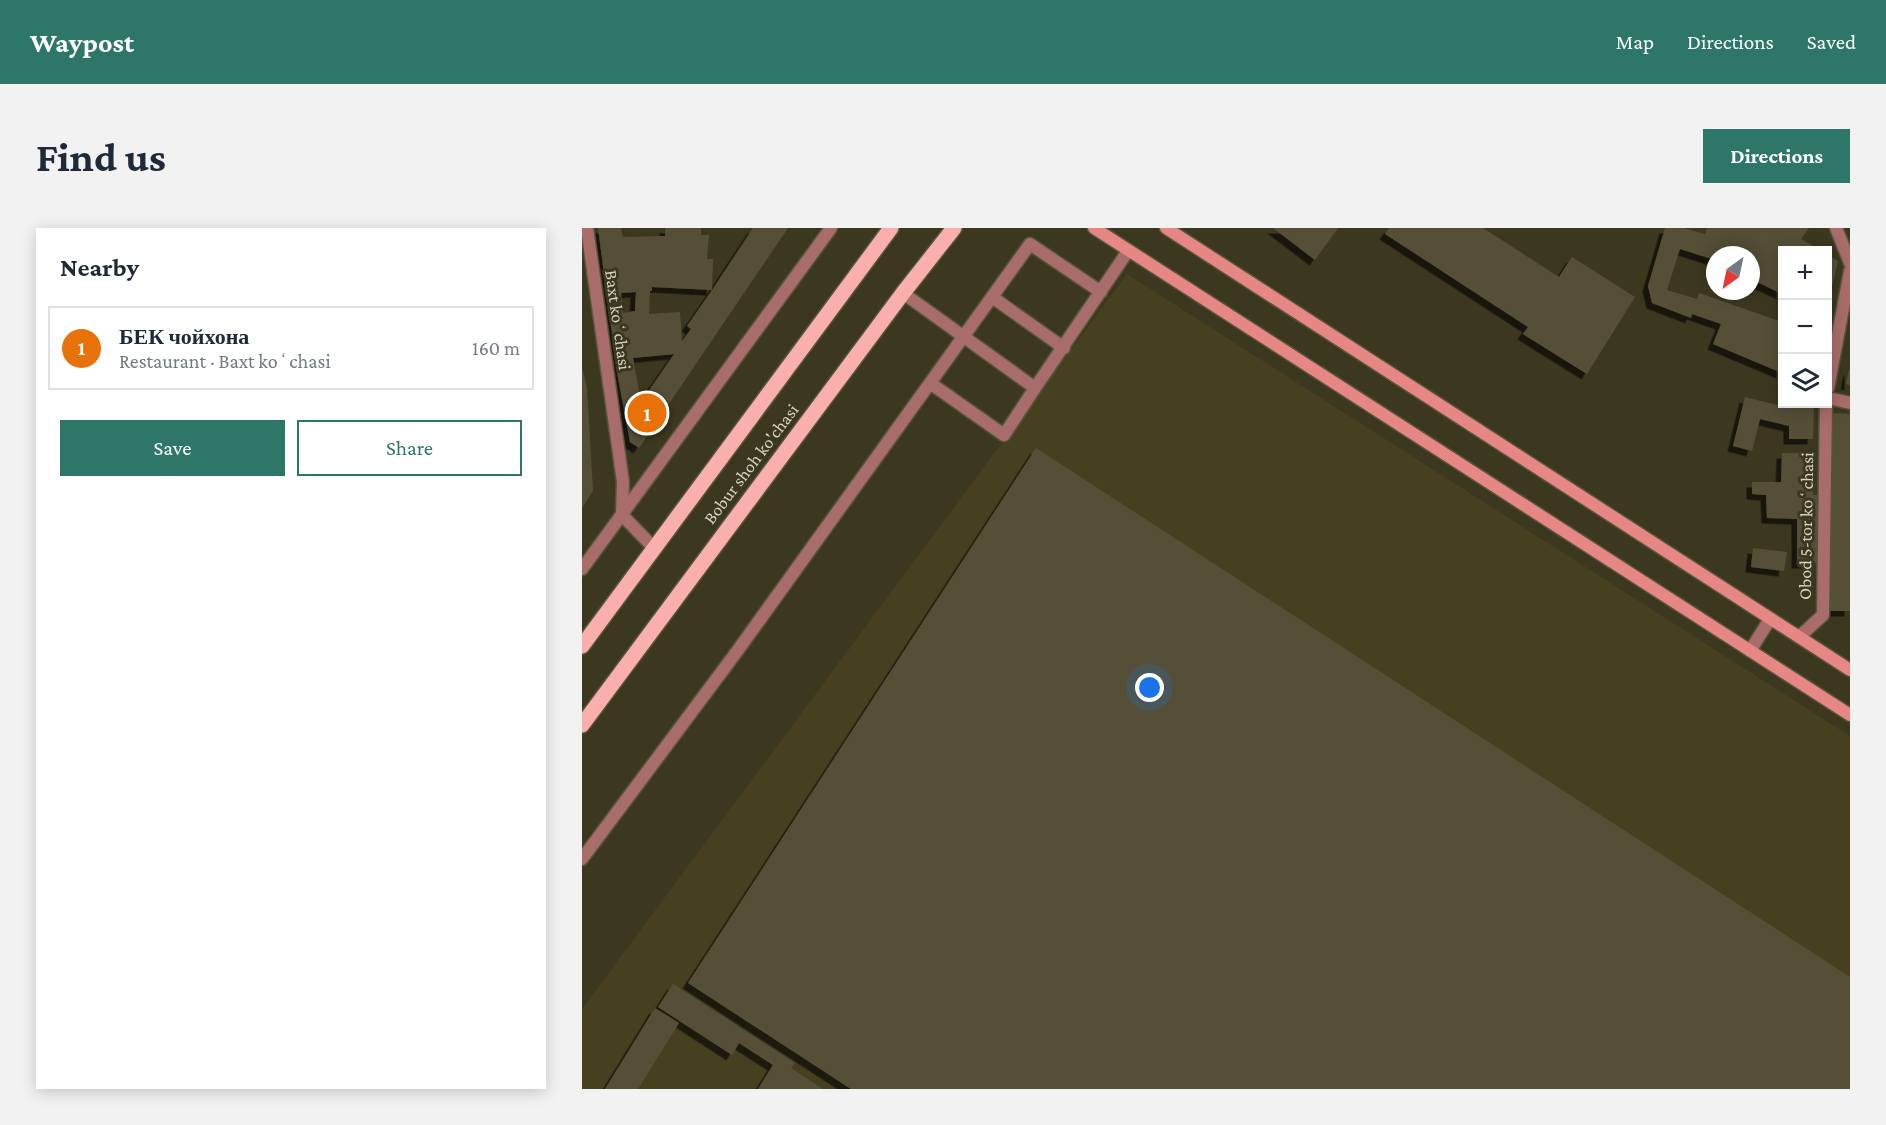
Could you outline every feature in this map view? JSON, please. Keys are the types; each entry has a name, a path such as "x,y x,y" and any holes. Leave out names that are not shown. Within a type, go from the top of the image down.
{"main road":[{"name":"Bobur shoh ko'chasi","path":"582,646 891,228"},
{"name":"Bobur shoh ko'chasi","path":"582,725 903,293 954,228"},
{"path":"1094,228 1850,715"},
{"path":"1166,228 1850,670"}],"street":[{"name":"Baxt koʻchasi","path":"587,228 622,482 622,516"},
{"path":"582,569 831,228"},
{"path":"1836,228 1850,263"},
{"path":"582,859 738,650 1030,244 1101,292"},
{"path":"930,383 1004,435 1128,251"},
{"path":"1832,362 1850,271"},
{"path":"903,293 1035,388"},
{"path":"992,297 1064,348"},
{"path":"1832,399 1850,403"},
{"name":"Obod 5-tor koʻchasi","path":"1799,637 1824,615 1826,408"},
{"path":"622,516 654,548"},
{"path":"1750,651 1770,619"}],"shaded area":[{"path":"1127,274 1850,736 1850,1089 582,1089 582,1009"}],"building":[{"path":"598,228 621,228 623,237 665,236 665,228 701,228 701,235 709,235 707,259 713,259 712,290 753,228 788,228 639,448 630,442 617,372","holes":["652,287 712,290 687,326 691,329 682,341 680,312 649,314","636,292 635,311 623,313 621,293","674,354 641,402 633,358"]},
{"path":"1273,228 1338,228 1315,260"},
{"path":"1389,228 1483,228 1559,277 1572,257 1635,297 1587,374 1523,334 1528,327 1385,234"},
{"path":"1665,228 1684,228 1705,234 1707,228 1809,228 1801,239 1813,246 1778,246 1778,292 1760,283 1760,246 1706,246 1706,257 1680,249 1667,290 1697,299 1699,293 1706,295 1706,300 1719,300 1778,321 1778,371 1713,344 1721,324 1692,314 1691,318 1652,303 1648,286"},
{"path":"1832,257 1838,261 1832,287"},
{"path":"582,367 587,388 593,491 582,508"},
{"path":"1850,370 1850,385 1846,384"},
{"path":"1745,397 1778,405 1778,408 1814,408 1813,439 1789,439 1789,426 1760,419 1752,451 1733,446"},
{"path":"1833,413 1850,414 1850,611 1828,611"},
{"path":"1036,448 1850,977 1850,1089 851,1089 688,983"},
{"path":"1782,453 1813,453 1813,495 1817,495 1817,563 1797,563 1797,519 1767,518 1766,495 1752,494 1752,482 1781,482"},
{"path":"1753,548 1787,552 1784,571 1751,567"},
{"path":"673,984 795,1063 791,1068 823,1089 758,1089 773,1065 739,1043 732,1055 658,1007"},
{"path":"655,1008 679,1023 638,1089 605,1089"}],"place":[{"name":"БЕК чойхона","path":"647,413"}]}
